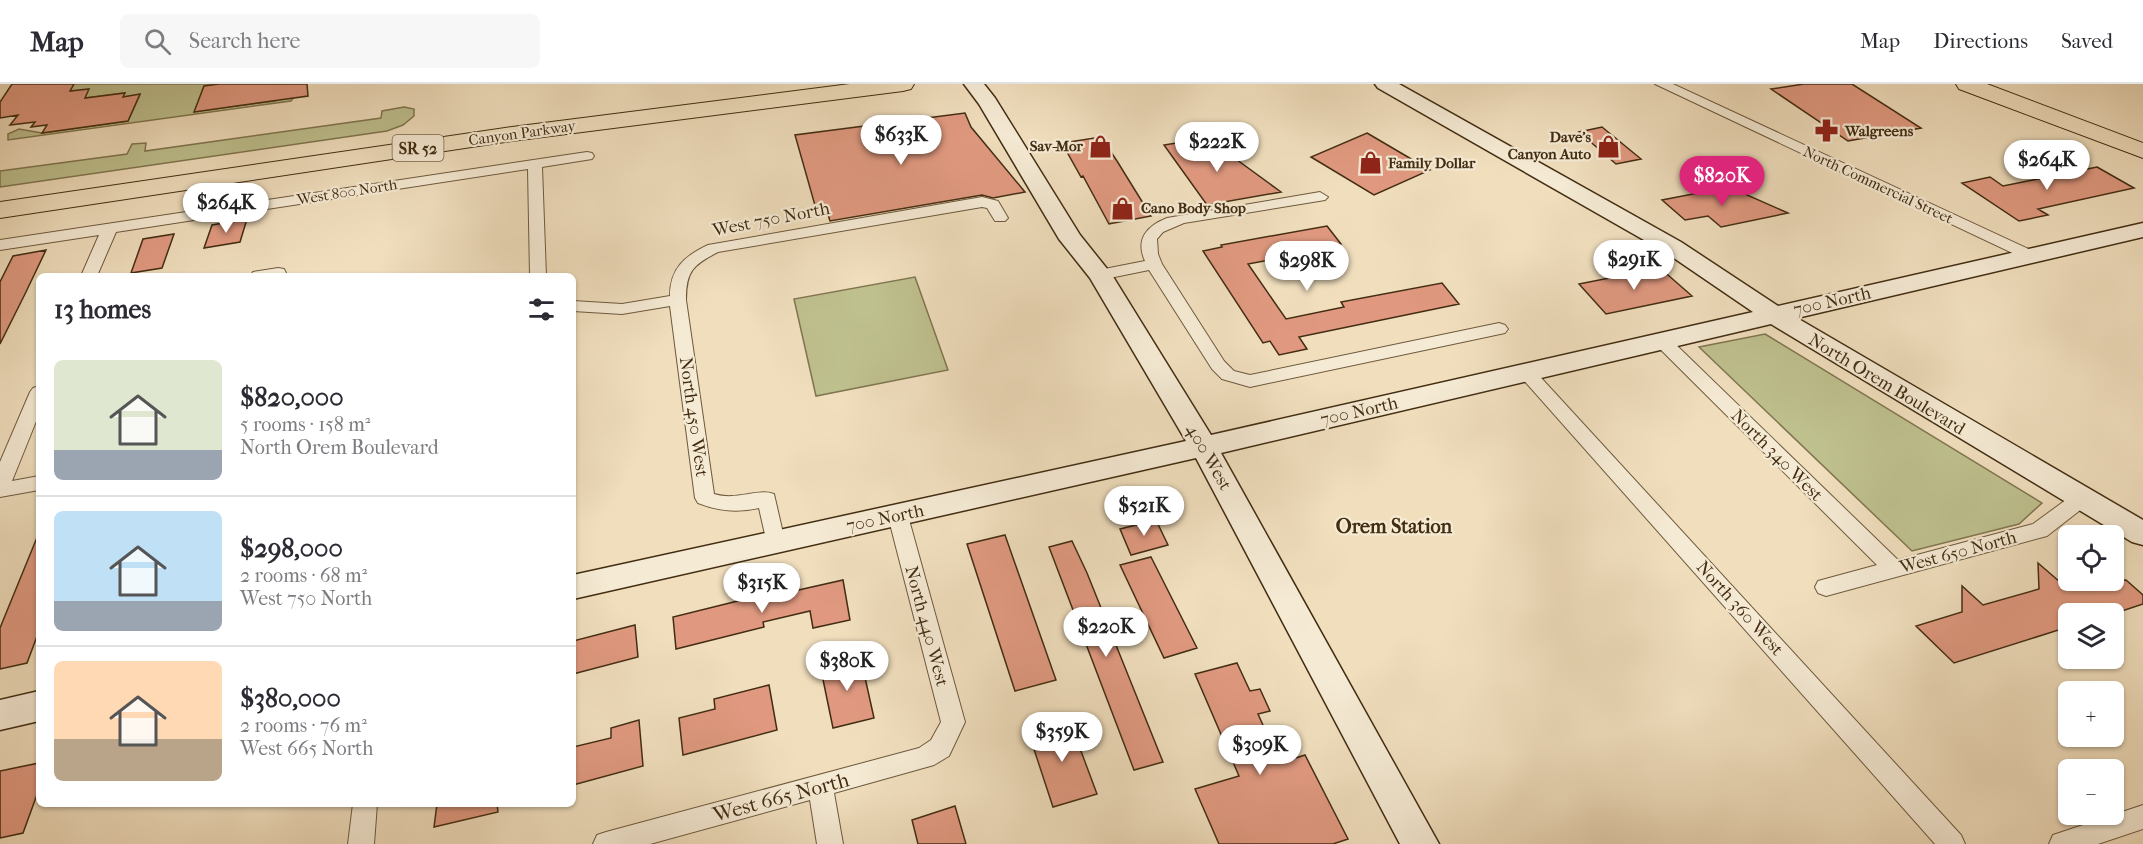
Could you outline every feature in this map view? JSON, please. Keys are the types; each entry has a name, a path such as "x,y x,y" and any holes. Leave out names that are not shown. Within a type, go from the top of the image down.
{"highway":[{"name":"Canyon Parkway","path":"0,210 512,134 903,84"}],"main road":[{"path":"1969,84 2143,151"}],"street":[{"name":"400 West","path":"974,84 988,102 1071,239 1100,275 1204,447 1420,844"},
{"name":"North Orem Boulevard","path":"1385,84 1673,247 1773,315 2143,534"},
{"name":"North Commercial Street","path":"1662,84 2029,255"},
{"name":"West 800 North","path":"0,245 587,156"},
{"path":"535,164 538,273"},
{"path":"1320,197 1168,223 1156,230 1149,238 1147,251 1154,264 1218,365 1228,375 1239,380 1250,381 1499,328"},
{"name":"West 750 North","path":"678,300 679,274 691,262 714,248 982,202 993,204 1000,218"},
{"path":"89,273 111,228"},
{"name":"700 North","path":"576,586 1204,447 2143,230"},
{"path":"1100,275 1154,264"},
{"path":"576,306 622,309 678,300"},
{"name":"North 450 West","path":"678,300 705,498 722,505 738,506 767,499 775,542"},
{"name":"North 340 West","path":"1661,340 1894,569"},
{"name":"North 360 West","path":"1527,373 1952,844"},
{"path":"0,485 36,399"},
{"path":"0,490 36,484"},
{"name":"West 650 North","path":"1826,587 2040,530 2081,499"},
{"name":"North 440 West","path":"898,516 952,722 948,736"},
{"path":"0,715 36,707"},
{"name":"West 665 North","path":"606,844 925,756 940,748 948,736"},
{"path":"820,786 830,844"},
{"path":"361,844 366,807"},
{"path":"2062,844 2143,817"}],"green space":[{"path":"74,84 219,84 204,86 195,111 275,101 292,93 296,94 291,101 8,140 8,134 19,129 42,133 128,121 140,95 123,97 124,93 85,98 70,91"},
{"path":"404,107 414,109 414,116 403,125 387,131 0,187 0,171 127,154 132,144 146,143 145,151 381,118 382,111"},
{"path":"915,277 948,370 816,396 794,299"},
{"path":"1765,334 2042,503 2019,524 1912,551 1699,347"}],"building":[{"path":"12,84 74,84 70,91 89,89 85,98 125,93 123,97 140,94 128,121 42,133 47,125 31,127 35,122 10,125 18,115 0,118 0,102"},
{"path":"307,84 308,96 194,112 204,86"},
{"name":"Walgreens","path":"1804,84 1852,84 1921,128 1848,141 1771,89"},
{"path":"965,113 971,127 1025,192 993,198 982,195 830,221 826,208 816,209 795,135"},
{"name":"Dave's Canyon Auto","path":"1602,127 1641,159 1616,164 1579,132"},
{"name":"Family Dollar","path":"1367,133 1430,170 1374,195 1311,157"},
{"path":"1101,137 1151,216 1109,224 1062,143"},
{"path":"1207,138 1281,192 1207,205 1164,145"},
{"path":"2097,167 2134,188 2038,209 2048,215 2019,221 1962,183 1990,177 2003,186"},
{"path":"1729,187 1788,213 1721,227 1708,216 1685,220 1662,200"},
{"path":"247,219 240,242 204,248 212,225"},
{"path":"1327,226 1341,244 1306,250 1308,253 1248,264 1286,319 1344,307 1341,302 1442,283 1459,304 1299,337 1307,349 1279,355 1270,341 1263,343 1203,251 1222,247 1221,245"},
{"path":"174,234 162,268 131,273 143,239"},
{"path":"46,250 0,344 0,282 13,256"},
{"path":"1660,268 1692,296 1606,314 1579,284"},
{"path":"1156,520 1168,545 1131,555 1120,529"},
{"path":"1005,535 1056,680 1015,691 967,544"},
{"path":"36,540 36,639 27,663 0,669 0,628"},
{"path":"1072,541 1163,762 1134,770 1049,547"},
{"path":"1151,557 1197,648 1164,658 1120,565"},
{"path":"2038,563 2058,580 2058,591 2124,591 2124,580 2126,580 2143,595 2143,604 2124,610 2124,603 2058,603 2058,630 1954,663 1916,626 1962,612 1962,586 1983,605 2039,589"},
{"path":"843,580 850,620 813,628 810,611 763,622 764,627 676,649 673,617 758,596 759,599"},
{"path":"635,625 638,657 576,673 576,640"},
{"path":"860,655 874,718 833,728 820,665"},
{"path":"1237,663 1250,691 1260,689 1270,711 1258,714 1280,763 1305,755 1348,839 1333,844 1219,844 1195,789 1239,776 1195,674"},
{"path":"769,685 777,730 683,755 679,718 715,709 714,699"},
{"path":"1069,719 1097,794 1053,807 1028,731"},
{"path":"639,720 643,766 576,784 576,746 611,738 611,728"},
{"path":"36,764 36,797 23,833 0,838 0,771"},
{"path":"955,806 966,844 918,844 912,820"},
{"path":"437,807 497,807 498,812 434,827"}],"place":[{"name":"Walgreens","path":"1827,131"},
{"name":"Sav-Mor","path":"1101,146"},
{"name":"Dave's Canyon Auto","path":"1609,146"},
{"name":"Family Dollar","path":"1370,163"},
{"name":"Cano Body Shop","path":"1123,208"}],"district":[{"name":"Orem Station","path":"1394,526"}]}
